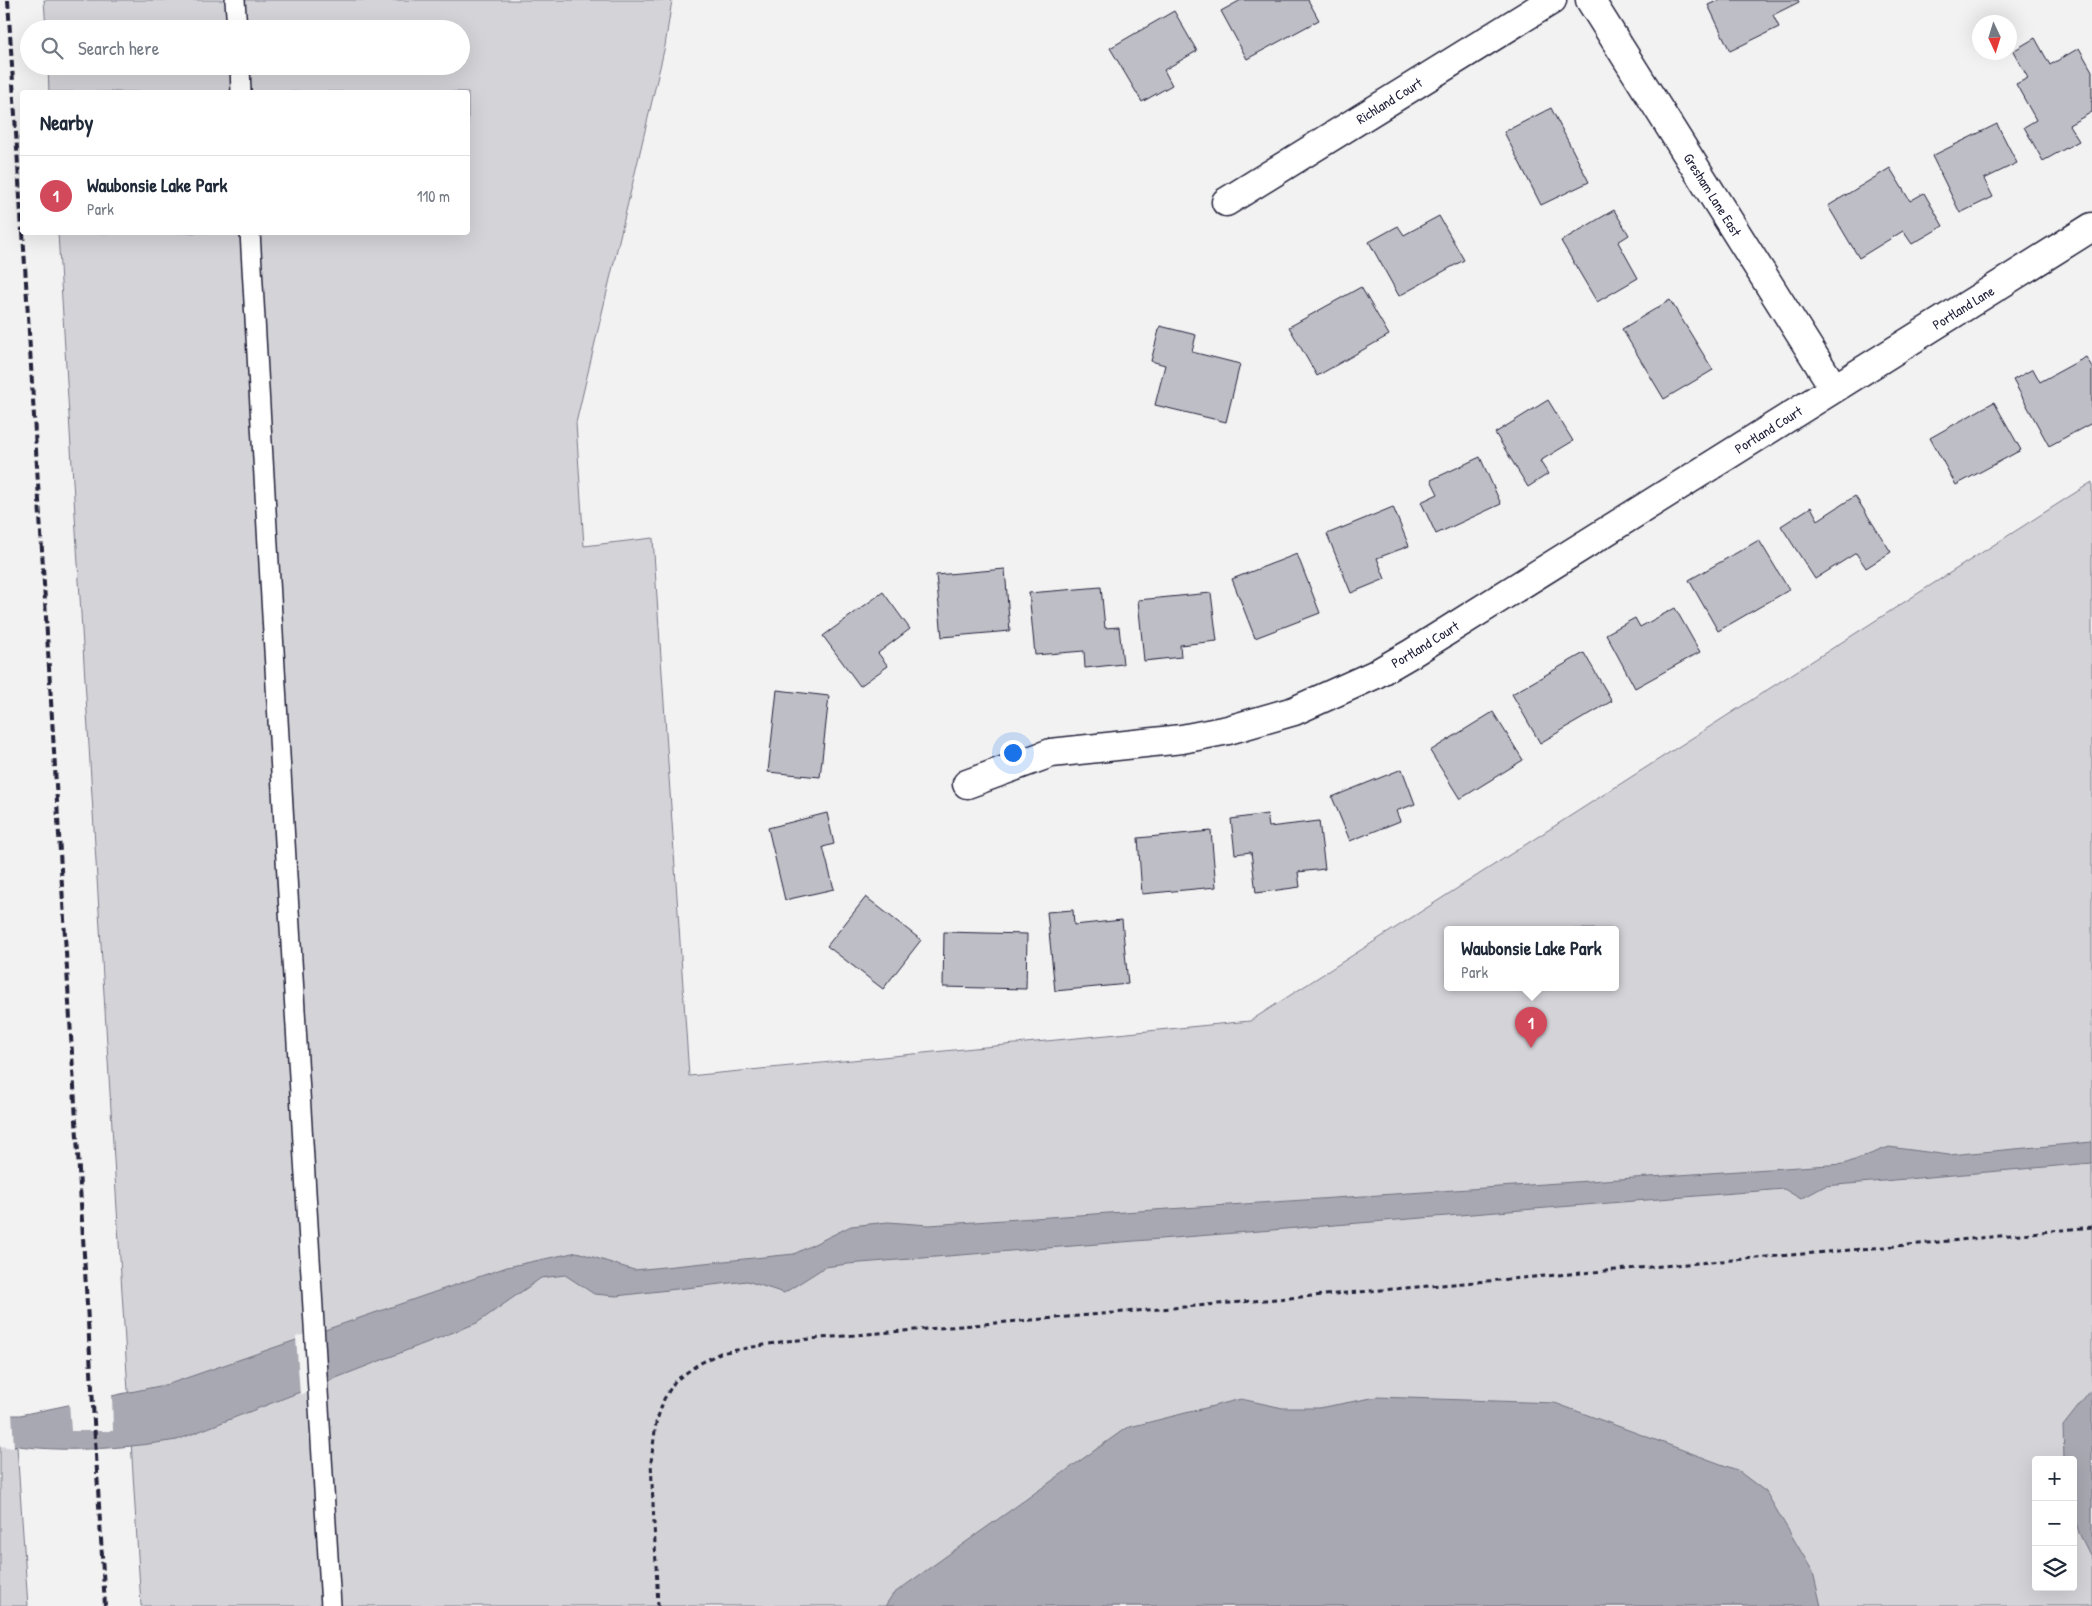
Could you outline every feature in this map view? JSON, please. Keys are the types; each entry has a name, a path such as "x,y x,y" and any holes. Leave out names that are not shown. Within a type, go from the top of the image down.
{"street":[{"name":"Richland Court","path":"1226,202 1552,0"},
{"name":"Gresham Lane East","path":"1590,0 1834,388"},
{"name":"Portland Lane","path":"1834,388 2092,227"},
{"name":"Portland Court","path":"968,784 1051,753 1182,739 1228,730 1294,711 1374,675 1412,654 1834,388"}],"lane":[{"path":"235,0 236,20"},
{"path":"240,75 241,90"},
{"path":"250,235 331,1606"}],"path":[{"path":"658,1606 651,1462 656,1423 664,1399 675,1382 697,1365 720,1353 786,1341 1888,1247 2092,1227"}],"shaded area":[{"path":"44,0 672,0 665,46 576,423 584,546 653,538 689,1076 1250,1021 2092,482 2092,1606 141,1606 58,235 470,235 470,90 49,90 48,75 470,75 470,20 45,20"},
{"path":"2092,1142 2092,1163 1825,1186 1801,1199 1784,1189 848,1264 825,1267 784,1293 747,1281 616,1296 594,1294 565,1275 541,1278 477,1323 177,1440 89,1449 44,1448 0,1443 0,1415 20,1415 169,1384 507,1267 577,1252 634,1270 794,1254 851,1226 888,1222 929,1225 1844,1164 1889,1147 1949,1155"},
{"path":"2092,1389 2092,1559 2077,1526 2077,1456 2064,1456 2063,1426"},
{"path":"1377,1397 1555,1403 1737,1470 1766,1492 1813,1572 1821,1606 885,1606 893,1594 1126,1428 1241,1399 1283,1408 1319,1408"},
{"path":"0,1443 17,1447 28,1606 0,1606"}],"pier":[{"path":"325,1327 328,1383 300,1395 296,1337"},
{"path":"112,1393 113,1431 71,1431 69,1402"},
{"path":"0,1412 12,1412 14,1448 0,1446"}],"building":[{"path":"1241,0 1308,0 1319,20 1247,59 1221,11"},
{"path":"1719,0 1798,0 1799,2 1773,15 1779,27 1730,51 1708,5"},
{"path":"1174,11 1197,51 1164,70 1172,85 1142,102 1110,48"},
{"path":"2035,38 2050,65 2079,48 2092,71 2092,112 2069,125 2079,141 2043,161 2024,127 2036,120 2016,84 2028,78 2017,58 2017,49"},
{"path":"1551,108 1589,182 1541,205 1504,132"},
{"path":"1997,124 2017,163 1984,179 1993,197 1960,213 1932,156"},
{"path":"1890,168 1910,201 1924,193 1943,226 1912,244 1903,231 1859,258 1828,206"},
{"path":"1614,210 1629,235 1618,242 1638,278 1597,302 1561,241"},
{"path":"1439,216 1464,260 1399,296 1369,242 1398,226 1404,235"},
{"path":"1361,287 1389,335 1317,376 1289,327"},
{"path":"1670,300 1713,370 1664,399 1622,329"},
{"path":"1160,326 1196,335 1192,352 1240,364 1226,422 1155,405 1165,365 1151,361"},
{"path":"2086,357 2092,367 2092,423 2049,446 2013,380 2033,369 2040,382"},
{"path":"1548,400 1573,441 1540,461 1548,474 1528,487 1495,433"},
{"path":"1994,402 2021,450 1956,485 1930,438"},
{"path":"1480,457 1501,504 1436,534 1421,502 1438,494 1431,480"},
{"path":"1855,496 1891,552 1866,568 1856,553 1815,579 1781,526 1811,507 1818,520"},
{"path":"1393,507 1409,546 1377,558 1385,579 1351,593 1327,534"},
{"path":"1759,540 1789,590 1718,631 1689,580"},
{"path":"1297,554 1320,613 1255,638 1232,579"},
{"path":"1005,569 1010,631 942,637 936,575"},
{"path":"1101,587 1105,628 1119,627 1123,664 1085,668 1084,651 1035,655 1029,593"},
{"path":"883,592 910,629 878,653 888,666 860,686 823,636"},
{"path":"1211,593 1217,641 1180,645 1181,657 1144,661 1138,600"},
{"path":"1675,608 1700,652 1635,688 1606,634 1635,618 1640,627"},
{"path":"1584,653 1612,701 1540,743 1512,694"},
{"path":"777,690 829,696 820,777 768,772"},
{"path":"1493,712 1523,760 1460,799 1430,751"},
{"path":"1402,769 1415,804 1396,811 1400,821 1350,841 1332,797"},
{"path":"827,813 834,844 823,847 834,889 785,900 768,828"},
{"path":"1267,814 1269,827 1319,821 1325,869 1298,872 1300,887 1256,893 1251,852 1235,854 1231,819"},
{"path":"1211,831 1216,887 1142,894 1138,838"},
{"path":"866,897 921,940 883,989 827,946"},
{"path":"1073,910 1074,925 1122,920 1128,984 1055,991 1047,912"},
{"path":"944,932 1027,934 1026,989 943,987"}],"railway":[{"path":"8,0 20,198"},
{"path":"23,235 105,1606"}],"place":[{"name":"Waubonsie Lake Park","path":"1531,1048"}]}
